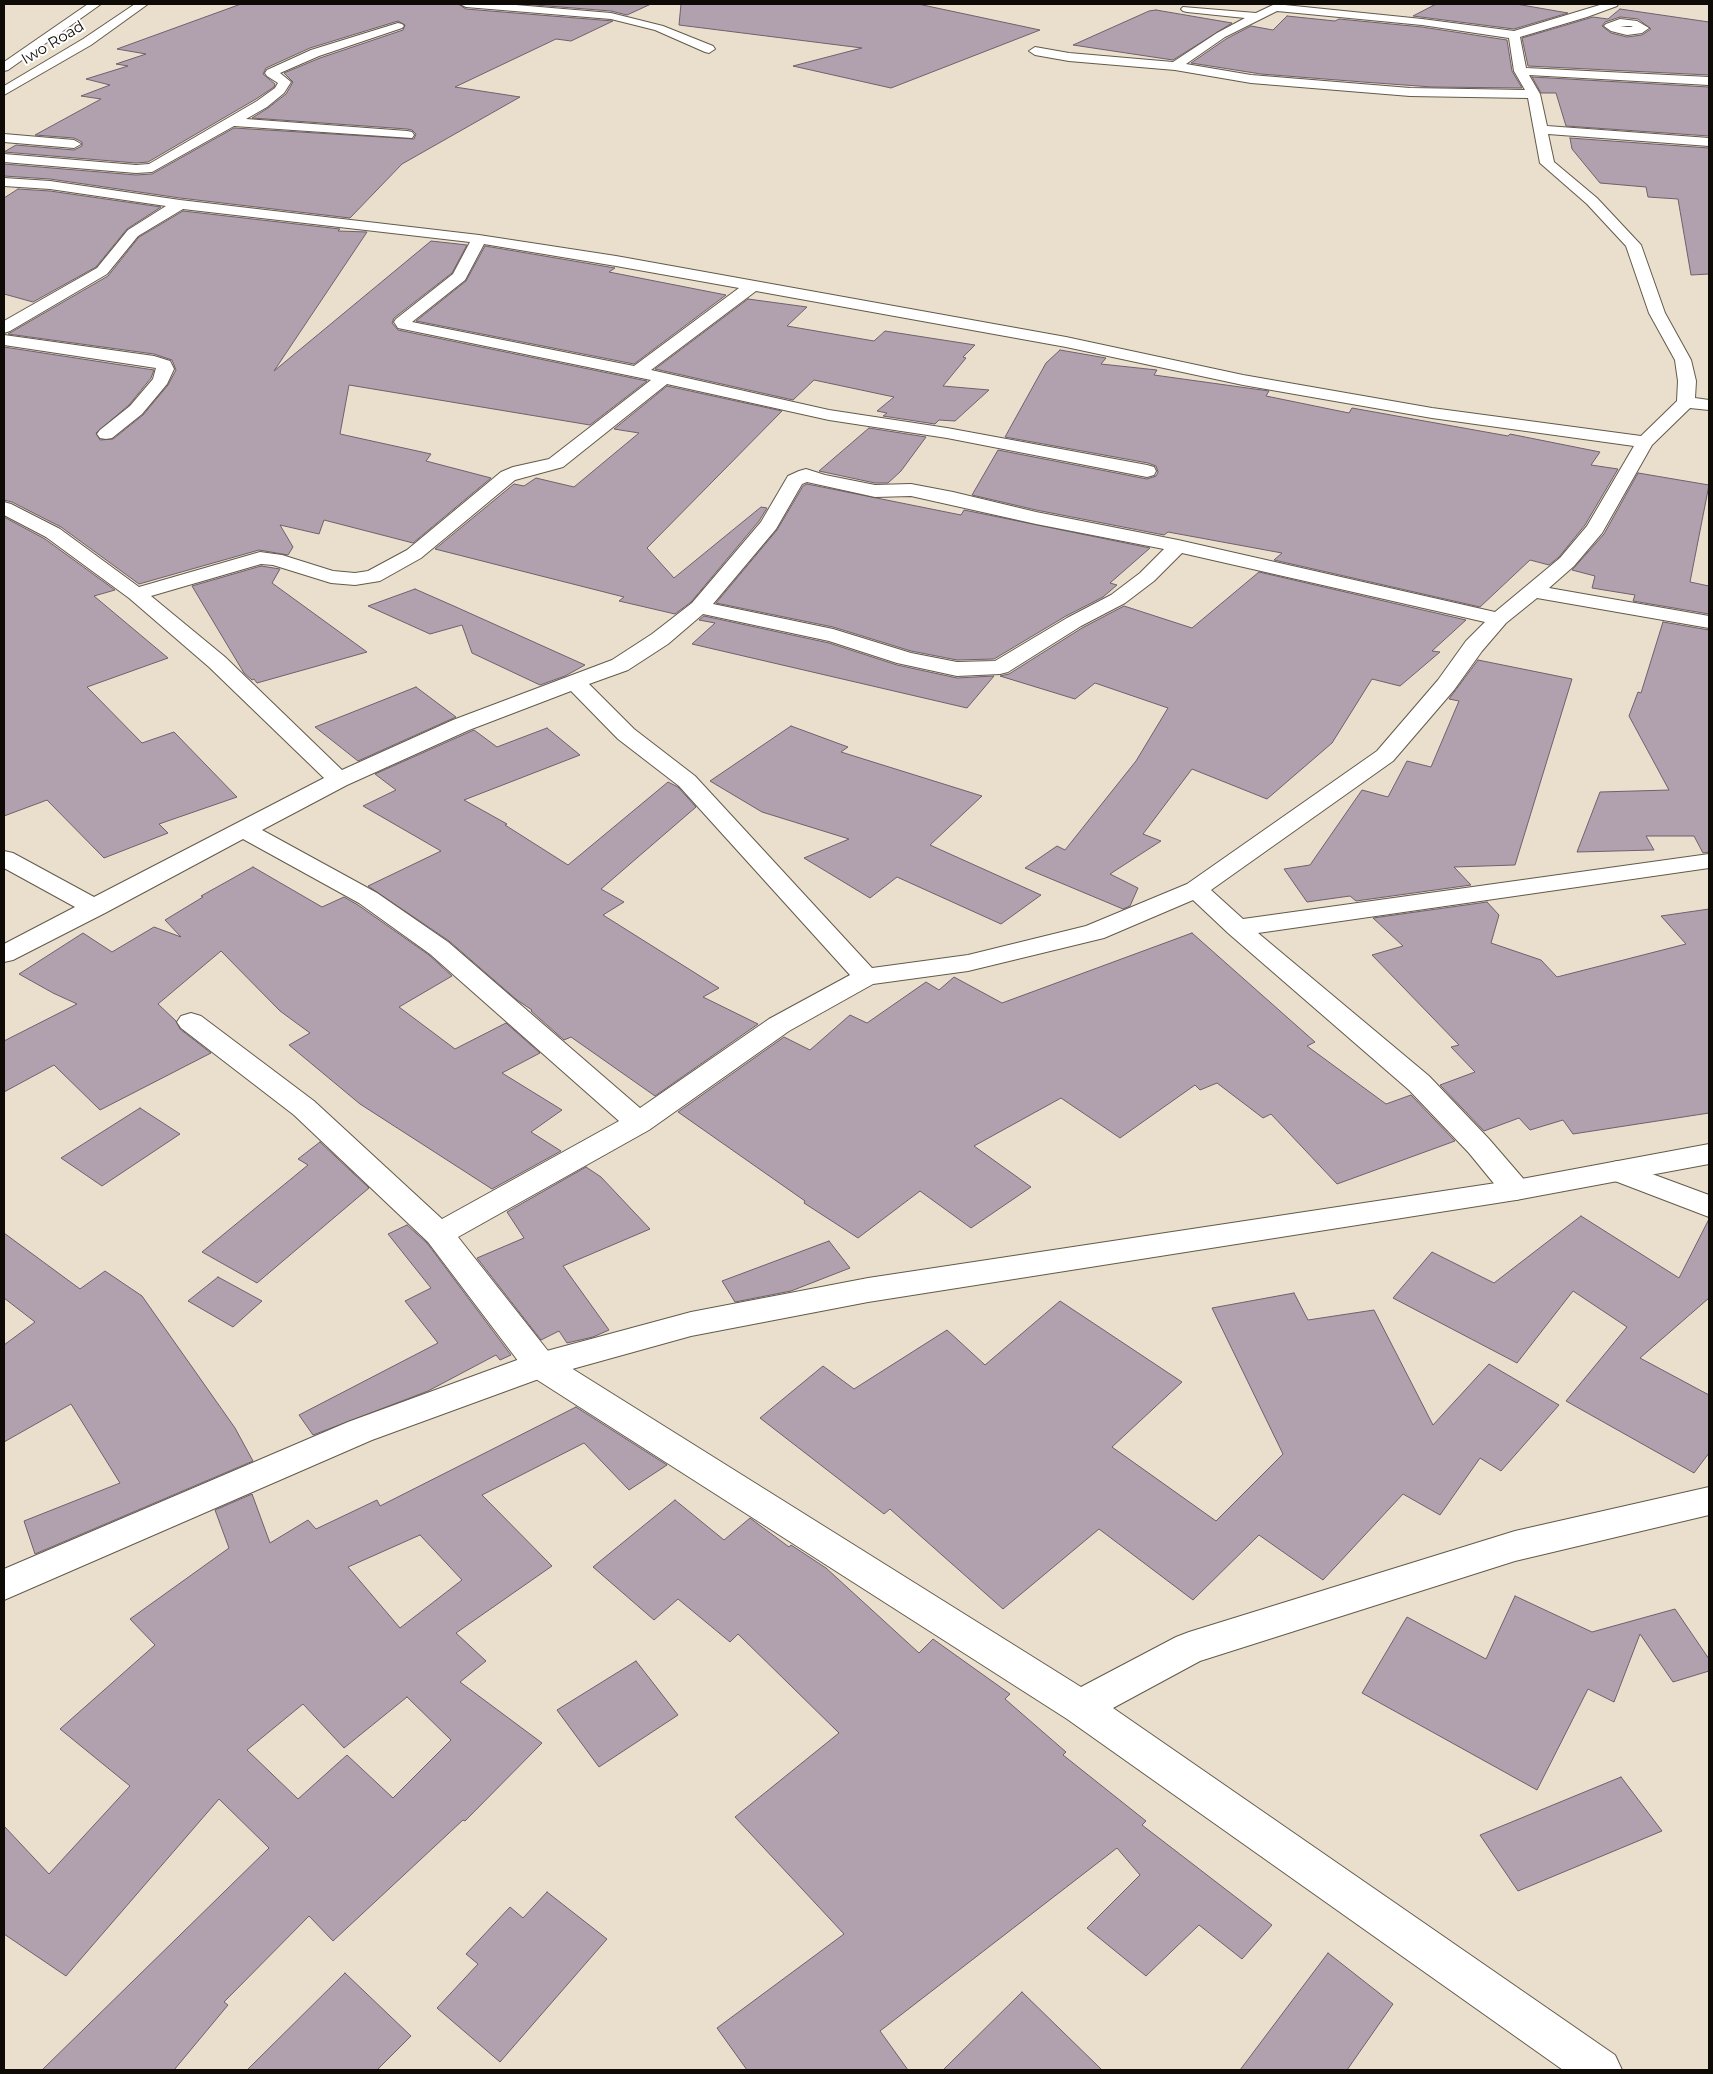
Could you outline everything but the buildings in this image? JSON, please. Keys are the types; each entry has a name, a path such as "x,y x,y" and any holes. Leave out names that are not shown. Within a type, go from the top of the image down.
{"street":[{"name":"Iwo Road","path":"4,67 95,4"},
{"name":"Iwo Road","path":"4,92 87,42 142,4"},
{"path":"466,4 610,16 659,28 709,49"},
{"path":"1175,66 1221,35 1256,16 1280,6 1514,34 1613,4"},
{"path":"1187,9 1256,16"},
{"path":"1560,21 1600,25"},
{"path":"4,158 146,170 262,104 280,90 285,82 271,73 315,54 398,26"},
{"path":"439,1234 639,1123 779,1025 866,977 968,963 1095,932 1196,889 1385,756 1446,684 1474,646 1499,619 1567,562 1595,529 1645,442 1686,402 1687,381 1683,360 1657,313 1633,245 1592,201 1547,163 1534,94 1520,71 1514,34"},
{"path":"1035,51 1069,57 1175,66 1252,80 1410,92 1534,94"},
{"path":"1520,71 1709,81"},
{"path":"233,122 407,135"},
{"path":"1542,130 1709,142"},
{"path":"4,138 74,144"},
{"path":"4,182 479,239 616,261 1066,342 1262,383 1432,413 1645,442"},
{"path":"4,193 29,184"},
{"path":"4,328 102,271 133,233 180,204"},
{"path":"479,239 459,278 406,318 402,322 404,325 637,372 829,415 947,433 1148,471"},
{"path":"637,372 752,286"},
{"path":"12,307 35,310"},
{"path":"4,340 154,361 164,365 165,370 162,380 136,410 106,434"},
{"path":"136,594 260,558 275,559 331,577 355,579 373,576 414,554 508,476 520,471 542,468 556,463 664,378"},
{"path":"1686,402 1709,405"},
{"path":"4,954 96,908 339,780 461,725 575,684 620,665 660,639 699,607 769,525 795,480 806,475 820,480 875,491 911,490 928,493 1036,518 1178,546 1499,619"},
{"path":"4,508 52,533 136,594 217,662 339,780"},
{"path":"699,607 833,635 905,658 957,669 1000,667 1074,622 1118,600 1147,577 1178,546"},
{"path":"1533,591 1709,622"},
{"path":"575,684 626,734 687,780 866,977"},
{"path":"244,830 368,898 439,948 639,1123"},
{"path":"4,858 96,908"},
{"path":"1237,928 1459,894 1709,861"},
{"path":"1196,889 1237,928 1420,1083 1479,1146 1516,1190"},
{"path":"191,1022 304,1108 439,1234 540,1365 1080,1707 1600,2070"},
{"path":"4,1585 360,1431 540,1365 691,1324 868,1290 1516,1190 1709,1154"},
{"path":"1617,1171 1709,1206"},
{"path":"1080,1707 1189,1648 1515,1546 1709,1502"}]}
